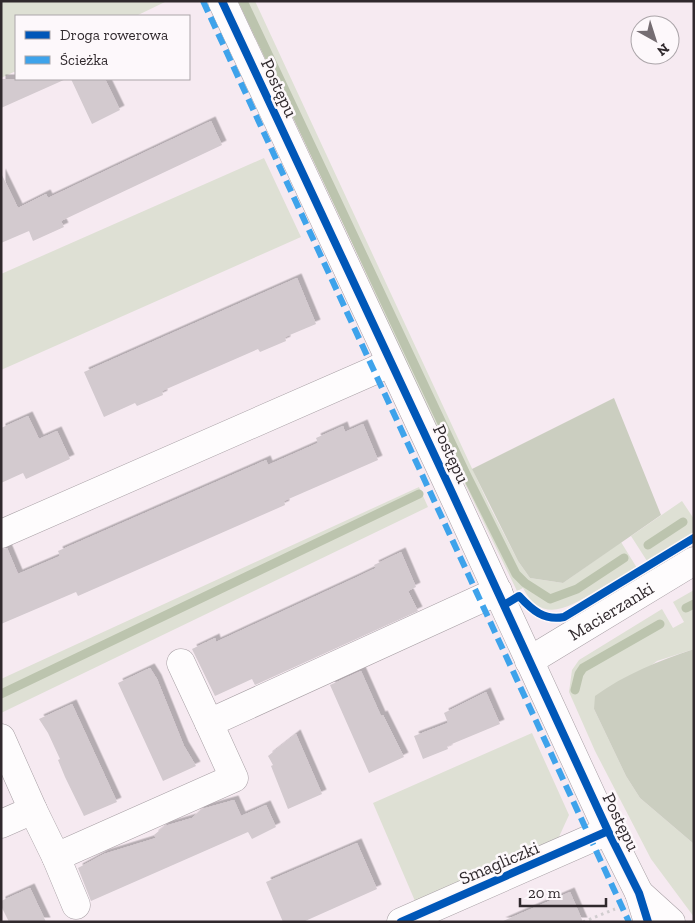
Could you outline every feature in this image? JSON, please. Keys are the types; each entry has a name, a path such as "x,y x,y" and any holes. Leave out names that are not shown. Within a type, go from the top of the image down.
{"street":[{"name":"Postępu","path":"222,1 608,831 639,893 648,922"},
{"path":"1,534 390,362"},
{"name":"Macierzanki","path":"529,661 694,561"},
{"path":"209,723 498,592"},
{"path":"56,858 234,778 182,663"},
{"path":"1,738 76,904"},
{"path":"1,824 33,810"},
{"name":"Smagliczki","path":"401,922 608,831"},
{"name":"Postępu","path":"639,893 671,922"}],"path":[{"path":"583,922 613,910"}],"shaded area":[{"path":"1,1 167,1 138,15 15,15 15,71 1,78"},
{"path":"241,1 255,1 489,505 518,561 530,578 563,583 621,542 637,568 576,602 556,609 547,609 539,606 530,599 523,588 517,591 397,344 312,152"},
{"path":"264,158 301,237 1,370 1,274"},
{"path":"614,398 661,515 563,583 530,578 518,561 472,469"},
{"path":"419,487 428,507 1,713 1,679"},
{"path":"682,501 694,519 694,533 647,561 631,536"},
{"path":"694,590 694,649 657,661 594,709 626,776 640,798 694,844 694,917 651,859 595,751 569,692 572,670 579,660 662,609 673,628 684,622 673,602"},
{"path":"694,649 694,844 640,798 626,776 594,709 595,696 606,688 655,663"},
{"path":"532,733 569,815 558,839 415,901 373,803"}],"building":[{"path":"1,79 64,80 1,108"},
{"path":"71,80 105,80 120,110 92,124"},
{"path":"211,121 222,145 61,221 64,227 33,241 29,231 1,243 1,173 18,208 46,194 48,198"},
{"path":"297,278 316,324 285,337 286,341 260,352 258,349 162,391 163,395 137,406 135,403 104,417 84,372"},
{"path":"28,416 39,439 57,431 70,459 26,479 23,473 1,483 1,428"},
{"path":"363,424 378,460 284,501 285,505 78,596 76,592 1,624 1,549 7,548 18,574 60,556 58,551 266,460 268,465 318,443 316,438 343,426 345,432"},
{"path":"401,552 416,587 408,591 418,611 255,685 252,679 215,696 192,649 215,638 216,642 355,578 376,568 374,565"},
{"path":"150,668 157,679 184,746 196,766 163,781 118,683"},
{"path":"361,671 381,716 383,715 404,757 369,773 330,685"},
{"path":"486,692 500,724 447,746 448,749 423,759 414,736 448,723 444,713"},
{"path":"72,704 117,802 84,816 65,777 58,760 60,759 48,733 39,719"},
{"path":"296,734 322,794 288,809 271,766 273,765 268,756"},
{"path":"234,800 241,816 266,805 276,827 252,839 248,832 91,901 78,868 104,854 156,838 154,835 165,826 192,818 202,809"},
{"path":"357,843 377,889 303,922 283,922 266,882"},
{"path":"30,888 46,922 9,922 1,906 1,901"},
{"path":"570,892 583,922 501,922"}],"waterway":[{"path":"243,1 465,472 516,574 525,583 550,599 577,589 624,558"},
{"path":"1,694 419,494"},
{"path":"648,545 683,522"},
{"path":"686,608 694,604"},
{"path":"575,690 579,674 583,668 660,624"}],"marked path":[{"path":"203,1 629,922"}],"cycle path":[{"path":"222,1 608,831 639,893 648,922"},
{"path":"504,605 519,596 529,606 544,616 564,617 694,538"},
{"path":"401,922 608,831"}]}
